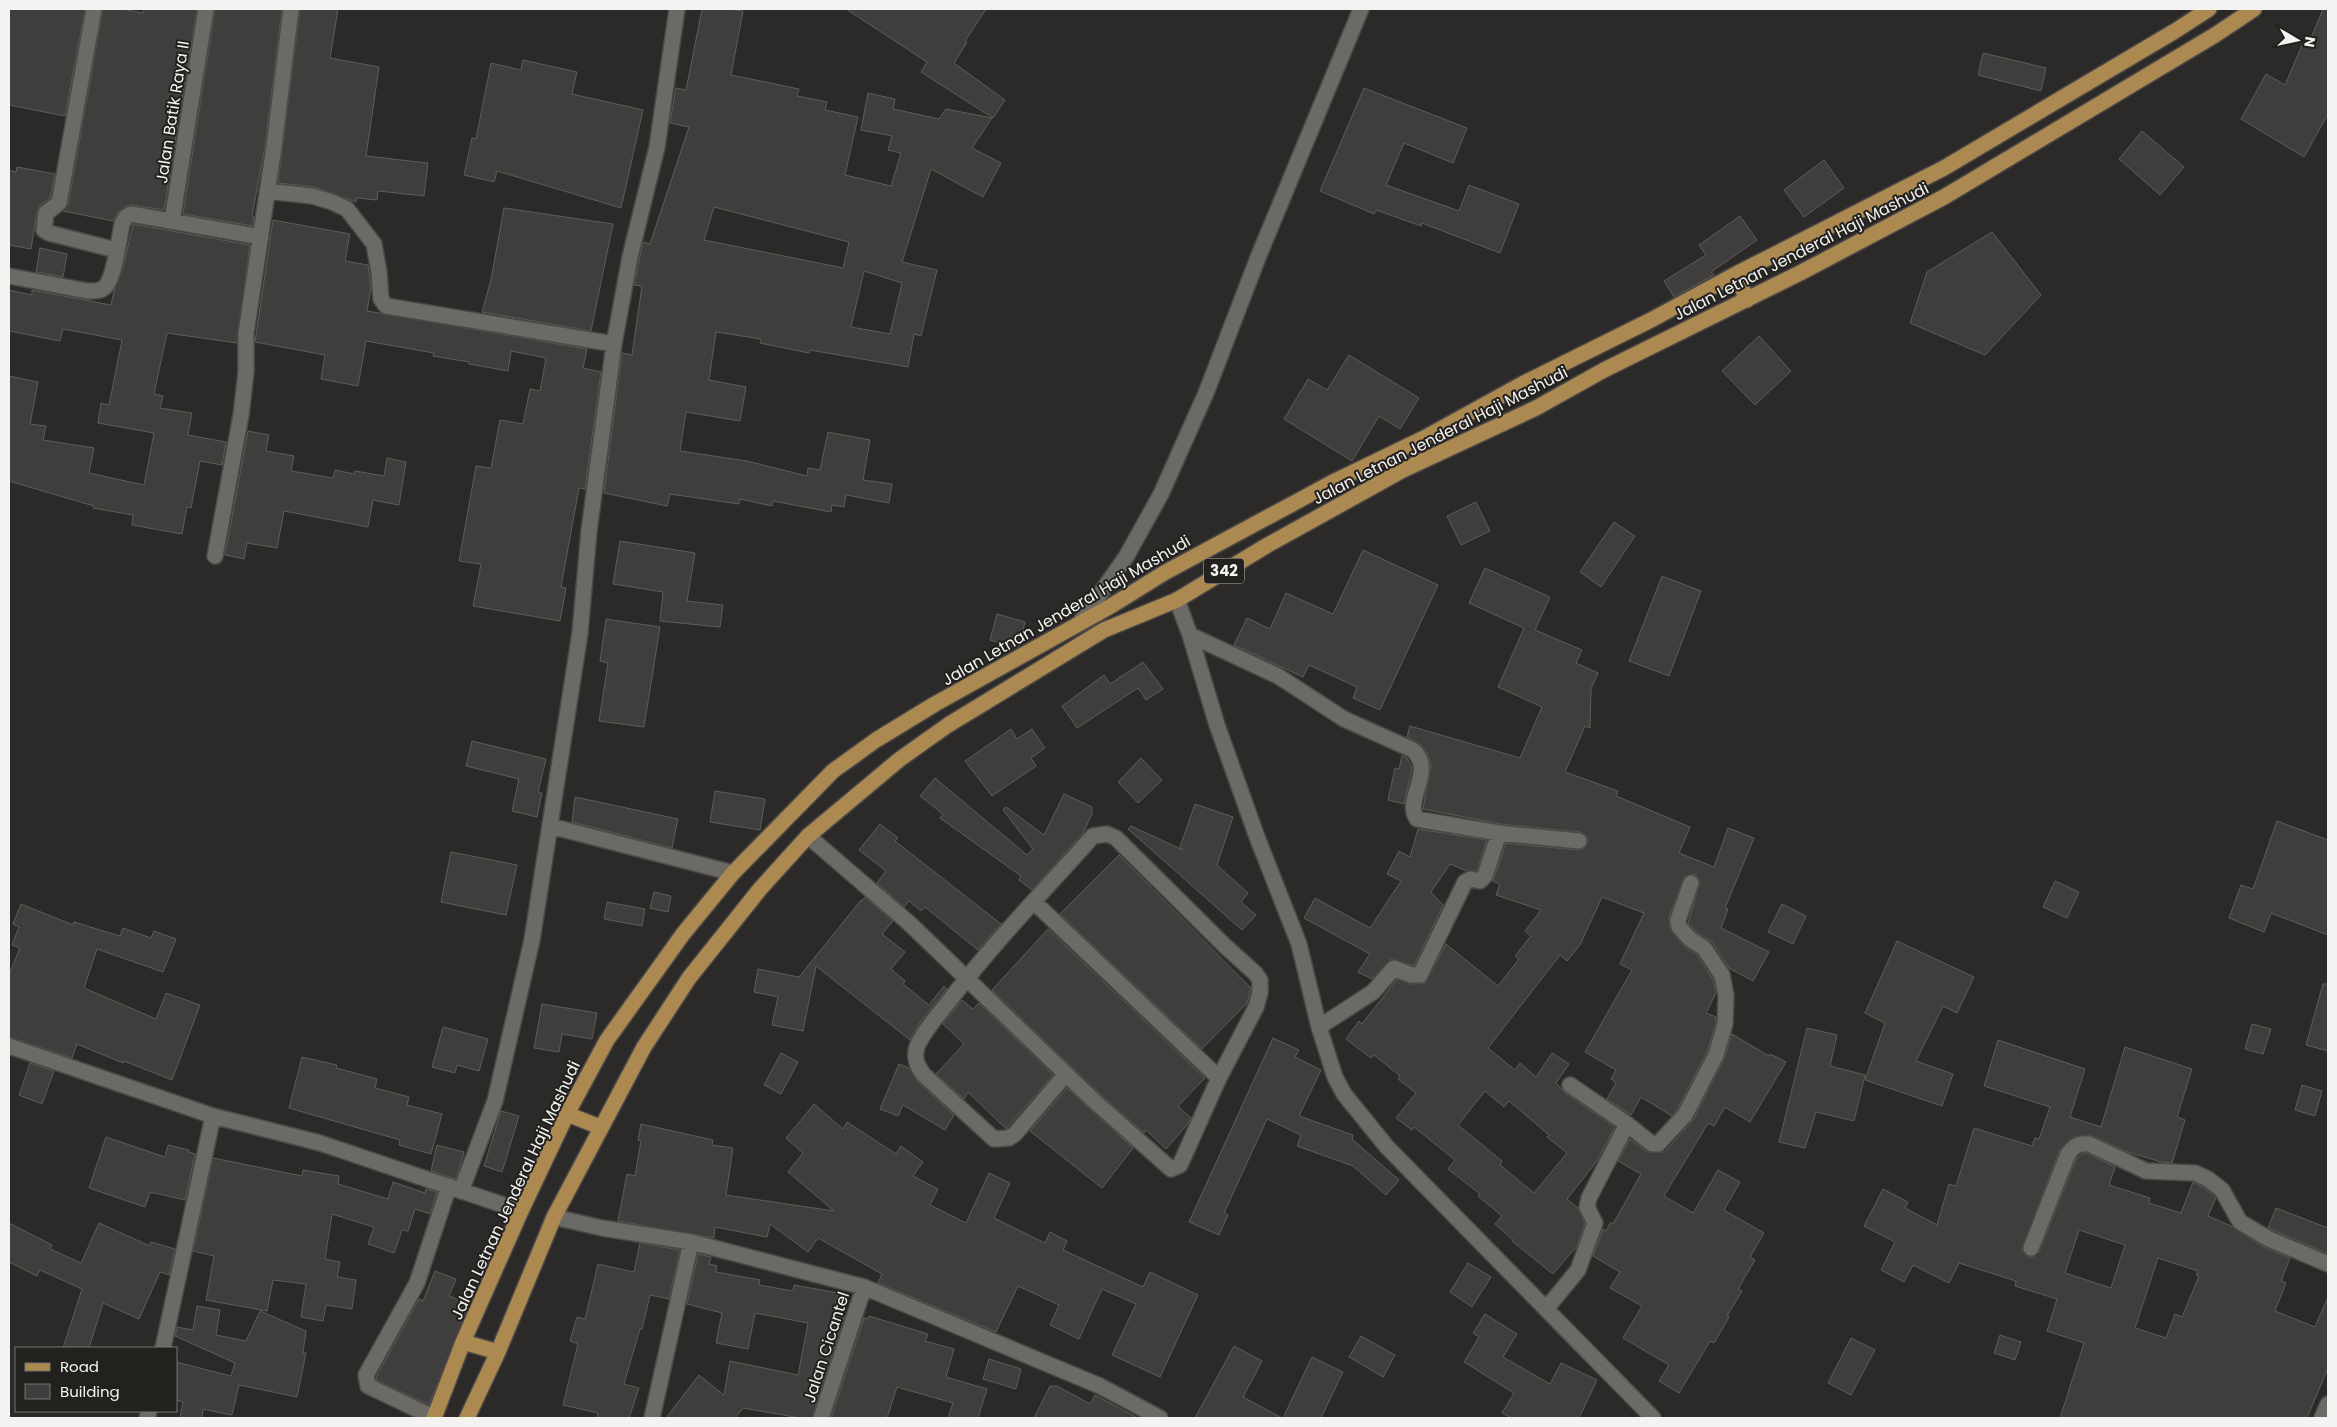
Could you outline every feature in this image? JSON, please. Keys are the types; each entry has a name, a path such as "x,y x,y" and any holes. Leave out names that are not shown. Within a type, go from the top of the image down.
{"main road":[{"name":"Jalan Letnan Jenderal Haji Mashudi","path":"434,1418 463,1342 522,1211 567,1114 607,1040 683,934 733,872 833,771 876,740 1081,621 1274,513 1944,168 2175,31 2208,9"},
{"name":"Jalan Letnan Jenderal Haji Mashudi","path":"467,1418 498,1352 554,1217 644,1046 689,978 760,888 808,836 900,759 948,725 1104,630 1177,600 1266,546 1403,470 1536,408 1604,370 1747,300 1944,196 2207,40 2254,9"},
{"path":"1736,274 1747,300"},
{"path":"567,1114 600,1127"},
{"path":"463,1342 498,1352"}],"street":[{"path":"94,9 59,203 46,213 44,230 116,250"},
{"name":"Jalan Batik Raya II","path":"172,221 206,9"},
{"path":"215,556 242,415 246,372 246,333 261,237 291,9"},
{"path":"434,1418 368,1386 366,1374 417,1283 455,1189 495,1101 532,940 580,633 589,531 614,344 630,257 657,147 677,9"},
{"path":"1081,621 1126,557 1160,494 1206,393 1259,254 1361,9"},
{"path":"267,191 312,196 332,202 346,209 374,244 381,300 386,306 614,344"},
{"path":"9,276 87,291 98,291 105,286 110,277 126,217 136,214 261,237"},
{"path":"1177,600 1190,635 1217,725 1257,837 1299,944 1319,1027 1335,1078 1344,1094 1387,1147 1653,1418"},
{"path":"1190,635 1278,676 1344,719 1413,750 1419,756 1422,766 1414,811 1417,819 1499,832 1579,841"},
{"path":"550,826 733,872"},
{"path":"1319,1027 1373,992 1394,968 1411,975 1420,975 1466,882 1472,879 1480,881 1485,876 1499,832"},
{"path":"808,836 909,923 966,978 1066,1074 1171,1169 1180,1165 1220,1078 1256,1007 1260,993 1260,980 1256,973 1225,946 1116,838 1107,834 1093,836 966,978 918,1045 915,1056 917,1066 924,1076 994,1139 1010,1138 1015,1134 1066,1074"},
{"path":"1570,1085 1627,1124 1652,1144 1658,1144 1685,1115 1716,1055 1725,1024 1726,995 1722,975 1704,948 1690,939 1679,927 1678,920 1691,883"},
{"path":"1034,902 1220,1078"},
{"path":"9,1046 213,1116 320,1143 522,1211"},
{"path":"163,1347 213,1116"},
{"path":"1546,1309 1578,1270 1595,1223 1587,1207 1589,1198 1627,1124"},
{"path":"2031,1248 2068,1154 2074,1146 2081,1143 2088,1144 2146,1170 2196,1173 2208,1179 2222,1190 2240,1222 2269,1239 2328,1264"},
{"path":"554,1217 602,1228 691,1242 864,1287 1100,1386 1160,1418"},
{"path":"652,1418 691,1242"},
{"name":"Jalan Cicantel","path":"821,1418 864,1287"},
{"path":"2322,1418 2328,1404"}],"building":[{"path":"9,9 85,9 65,116 9,105"},
{"path":"103,9 122,9 143,13 144,9 197,9 164,210 133,205 127,206 118,212 113,221 63,211 68,205"},
{"path":"215,9 282,9 265,146 252,216 254,217 253,226 183,214"},
{"path":"300,9 338,9 330,58 379,67 366,156 428,163 424,196 378,191 377,200 357,198 356,202 315,187 278,183"},
{"path":"702,9 728,9 743,11 731,75 799,89 797,96 827,102 825,110 858,117 845,175 891,186 901,153 888,150 892,136 861,130 868,93 895,99 893,109 939,119 946,109 992,118 972,148 1001,163 983,197 931,169 902,262 937,270 921,336 914,334 908,367 810,350 809,353 760,343 761,339 716,332 709,380 746,387 740,421 686,412 680,451 747,461 807,476 808,468 820,470 828,432 870,440 863,480 892,484 889,503 846,495 844,507 832,505 831,512 773,501 772,506 740,499 739,504 670,494 667,506 604,493 622,353 632,355 642,286 634,285 643,242 650,244 689,127 670,123 676,88 686,90","holes":["714,207 849,242 843,268 704,240","864,271 902,283 890,334 851,327"]},
{"path":"846,9 986,9 965,41 967,42 954,63 1005,100 993,118 921,72 927,62"},
{"path":"2323,9 2328,9 2328,114 2304,157 2241,119 2266,74 2285,85 2306,36 2311,38"},
{"path":"1983,53 2046,68 2041,91 1978,75"},
{"path":"523,60 577,72 572,94 643,110 621,208 497,171 494,182 464,175 472,138 476,139 491,63 521,70"},
{"path":"1364,88 1467,128 1453,163 1404,143 1386,185 1459,211 1469,185 1519,204 1500,253 1422,223 1421,226 1376,210 1374,214 1320,191"},
{"path":"2142,131 2184,167 2160,195 2119,159"},
{"path":"1824,160 1844,188 1804,217 1784,190"},
{"path":"17,167 55,174 50,198 39,206 37,212 31,249 9,245 9,170 16,172"},
{"path":"504,208 613,224 591,331 482,312 491,280"},
{"path":"1740,216 1757,240 1711,272 1714,275 1674,297 1664,281 1706,255 1699,245"},
{"path":"273,220 350,234 345,261 368,265 371,288 367,311 587,349 583,368 601,372 585,489 579,488 561,587 566,588 560,621 473,606 481,564 459,561 476,466 491,468 500,420 523,424 530,389 540,391 546,358 511,351 508,371 433,356 434,353 366,341 358,386 321,379 325,355 255,342"},
{"path":"133,224 250,245 237,343 167,333 154,394 163,396 160,408 192,413 188,435 226,442 222,465 200,461 191,508 187,507 182,534 132,525 133,515 93,508 94,506 9,481 9,376 38,382 30,424 46,426 43,440 94,448 89,473 144,485 154,433 98,423 101,403 109,405 122,340 63,329 60,341 9,331 9,290 32,295 32,290 111,305 123,268"},
{"path":"1992,232 2041,295 1985,355 1910,323 1927,272"},
{"path":"40,248 67,254 63,277 36,272"},
{"path":"1759,336 1791,371 1755,405 1722,371"},
{"path":"1349,355 1419,398 1400,429 1379,416 1352,461 1284,419 1308,379 1327,390"},
{"path":"248,431 269,435 266,451 294,456 291,471 333,478 335,470 354,474 355,471 384,476 387,458 406,462 399,505 373,500 368,527 284,511 277,548 247,543 244,559 225,555"},
{"path":"1476,502 1490,531 1461,545 1447,516"},
{"path":"1614,522 1635,536 1601,587 1580,572"},
{"path":"620,541 695,553 687,601 723,605 720,627 660,621 663,592 613,584"},
{"path":"1363,550 1438,585 1380,710 1353,698 1357,687 1309,665 1303,677 1234,645 1247,618 1270,629 1286,593 1333,614"},
{"path":"1485,568 1550,597 1535,630 1582,650 1576,663 1598,673 1591,689 1590,728 1585,726 1565,772 1618,791 1616,796 1690,827 1679,853 1714,867 1728,828 1754,838 1725,908 1728,909 1721,928 1769,952 1753,981 1729,968 1712,942 1696,932 1688,923 1700,882 1695,874 1685,876 1669,917 1670,928 1683,945 1697,955 1713,979 1716,993 1706,1013 1716,1017 1716,1023 1707,1052 1677,1110 1672,1116 1641,1097 1631,1115 1607,1099 1616,1083 1611,1079 1616,1070 1585,1052 1632,970 1620,964 1644,913 1602,897 1580,945 1567,961 1560,955 1488,1048 1515,1070 1520,1063 1536,1077 1552,1053 1569,1064 1556,1083 1565,1093 1615,1127 1597,1161 1567,1199 1578,1208 1585,1224 1577,1246 1553,1274 1512,1241 1495,1224 1502,1216 1478,1196 1480,1194 1448,1169 1455,1160 1414,1127 1412,1130 1396,1118 1416,1093 1398,1079 1400,1076 1374,1055 1371,1058 1346,1039 1359,1021 1362,1024 1397,979 1411,984 1425,983 1446,944 1498,986 1519,959 1515,956 1531,936 1525,931 1541,910 1496,895 1500,884 1493,881 1506,843 1578,850 1583,849 1588,842 1587,837 1580,832 1500,824 1423,809 1431,765 1427,753 1420,744 1407,737 1410,726 1520,758 1542,707 1498,687 1524,628 1469,603","holes":["1485,1091 1504,1107 1509,1101 1567,1153 1534,1193 1500,1165 1502,1161 1458,1125"]},
{"path":"1662,576 1701,591 1669,676 1629,661"},
{"path":"997,614 1025,622 1019,647 1016,648 990,640"},
{"path":"606,619 660,627 644,727 599,721 608,663 600,661"},
{"path":"1143,662 1163,689 1146,700 1138,688 1077,728 1062,706 1104,675 1110,684"},
{"path":"1011,729 1017,739 1032,729 1045,748 1031,758 1036,766 992,796 965,761"},
{"path":"472,741 546,759 538,792 542,793 537,817 512,811 519,779 466,766"},
{"path":"1402,756 1407,758 1412,768 1404,804 1388,800 1395,768 1399,769"},
{"path":"1141,758 1162,780 1138,803 1118,782"},
{"path":"935,778 1027,855 1033,849 1003,810 1006,807 1044,835 1064,794 1092,807 1092,814 1083,833 1032,890 1019,880 1021,876 940,818 943,814 920,796"},
{"path":"715,791 765,799 760,830 710,822"},
{"path":"575,797 678,819 672,848 572,822"},
{"path":"1195,804 1233,817 1217,865 1248,893 1241,902 1256,915 1242,930 1128,829 1131,826 1183,850 1180,847"},
{"path":"2277,821 2328,840 2328,935 2271,913 2264,932 2229,918 2241,885 2253,889"},
{"path":"880,824 898,838 895,841 1001,924 978,950 925,907 921,911 909,901 904,907 877,883 886,871 859,850"},
{"path":"1418,829 1487,840 1477,871 1467,871 1450,864 1431,892 1443,905 1414,966 1391,959 1372,979 1358,972 1370,954 1304,918 1315,898 1370,928 1401,881 1387,874 1399,851 1410,857"},
{"path":"451,852 517,865 506,915 441,902"},
{"path":"1119,855 1251,988 1247,1003 1202,1049 1060,914"},
{"path":"2055,881 2079,892 2067,918 2043,907"},
{"path":"654,892 671,896 668,912 650,908"},
{"path":"865,897 893,921 882,934 905,952 891,969 905,981 903,984 929,1005 944,986 947,989 921,1021 910,1040 816,966 803,1031 772,1025 778,997 754,992 758,969 799,977"},
{"path":"607,902 645,909 642,926 604,919"},
{"path":"21,904 73,925 74,922 120,936 123,928 151,938 154,931 176,939 163,972 97,949 84,988 156,1019 166,993 200,1005 172,1080 77,1044 72,1058 9,1037 9,975 20,948 12,945 19,927 13,924"},
{"path":"1782,904 1806,916 1793,944 1768,932"},
{"path":"1048,929 1205,1078 1178,1106 1191,1118 1166,1149 1146,1130 1144,1133 1099,1093 992,990"},
{"path":"1897,941 1974,977 1957,1013 1943,1006 1916,1061 1953,1074 1942,1106 1865,1080 1885,1023 1865,1013"},
{"path":"2323,984 2328,984 2328,1051 2306,1045"},
{"path":"962,1000 973,1009 979,1003 1053,1075 1006,1129 968,1092 964,1099 936,1074 964,1044 943,1024"},
{"path":"542,1004 597,1013 592,1039 562,1034 559,1052 534,1048"},
{"path":"2252,1024 2271,1029 2263,1054 2245,1049"},
{"path":"443,1027 488,1039 479,1071 457,1065 455,1073 432,1067"},
{"path":"1807,1028 1837,1035 1830,1066 1865,1075 1854,1121 1816,1112 1805,1148 1779,1142"},
{"path":"1732,1034 1769,1056 1770,1054 1786,1062 1750,1122 1725,1107 1714,1126 1708,1123 1664,1196 1693,1213 1718,1170 1740,1182 1724,1210 1764,1233 1750,1257 1755,1260 1738,1289 1742,1291 1727,1316 1729,1317 1714,1343 1710,1341 1679,1393 1659,1381 1669,1365 1623,1338 1642,1306 1610,1288 1620,1272 1593,1256 1603,1229 1606,1231 1611,1222 1613,1224 1641,1174 1618,1161 1630,1139 1647,1152 1665,1152 1693,1120 1724,1059"},
{"path":"1273,1038 1299,1050 1295,1057 1321,1070 1299,1116 1353,1135 1352,1139 1399,1180 1386,1195 1353,1166 1297,1146 1301,1135 1267,1119 1224,1213 1228,1215 1219,1235 1189,1222"},
{"path":"1998,1040 2085,1069 2070,1117 2101,1127 2125,1047 2192,1069 2177,1117 2185,1120 2172,1163 2161,1162 2128,1152 2090,1135 2072,1138 2059,1151 2022,1250 2028,1257 2033,1257 2039,1252 2076,1159 2082,1154 2087,1153 2115,1167 2109,1185 2150,1198 2149,1203 2181,1213 2193,1182 2203,1187 2216,1198 2208,1216 2231,1226 2264,1247 2290,1258 2281,1281 2286,1283 2275,1311 2315,1327 2328,1297 2328,1368 2307,1418 2060,1418 2084,1343 2047,1331 2057,1299 2015,1286 2016,1281 1959,1263 1949,1283 1913,1265 1904,1282 1881,1270 1895,1242 1864,1226 1883,1189 1908,1202 1905,1208 1937,1225 1949,1184 1956,1186 1974,1128 2032,1146 2035,1138 2039,1139 2050,1107 1984,1086","holes":["2079,1230 2125,1245 2111,1288 2065,1273","2158,1258 2198,1271 2196,1275 2199,1276 2182,1317 2175,1314 2166,1338 2135,1328"]},
{"path":"781,1053 798,1062 781,1094 764,1085"},
{"path":"302,1057 337,1065 336,1068 377,1079 375,1088 409,1097 407,1105 442,1114 431,1154 399,1145 400,1140 289,1108"},
{"path":"30,1063 54,1071 42,1104 19,1095"},
{"path":"899,1064 909,1068 918,1082 954,1115 945,1130 903,1105 898,1116 880,1109"},
{"path":"2302,1085 2322,1091 2315,1116 2295,1110"},
{"path":"1067,1088 1133,1148 1102,1188 1030,1131"},
{"path":"814,1104 843,1129 847,1122 896,1154 901,1146 923,1162 913,1176 938,1189 930,1205 966,1223 989,1173 1010,1183 994,1218 1045,1243 1050,1232 1067,1241 1063,1250 1143,1287 1150,1272 1198,1295 1160,1377 1112,1355 1136,1304 1102,1289 1079,1339 1050,1325 1059,1305 1018,1286 996,1332 878,1283 882,1274 818,1238 808,1252 770,1224 767,1237 715,1227 714,1238 618,1221 627,1174 635,1176 641,1141 638,1140 641,1124 713,1140 712,1145 733,1148 726,1195 834,1211 788,1172 803,1153 786,1138"},
{"path":"501,1111 519,1116 502,1172 484,1166"},
{"path":"106,1137 165,1157 168,1145 189,1150 189,1152 195,1154 185,1200 150,1192 145,1207 89,1188"},
{"path":"437,1145 464,1152 456,1179 431,1171"},
{"path":"213,1158 302,1176 303,1170 339,1176 338,1184 388,1199 393,1182 425,1193 426,1189 437,1192 430,1214 415,1209 408,1231 402,1230 394,1253 368,1244 374,1227 332,1214 325,1259 340,1262 337,1277 356,1280 352,1309 326,1305 323,1321 301,1317 306,1284 273,1280 267,1311 206,1300 214,1256 193,1251"},
{"path":"2276,1208 2328,1228 2328,1254 2268,1228"},
{"path":"9,1223 52,1245 50,1249 81,1263 99,1223 150,1246 151,1242 175,1249 169,1275 160,1272 139,1319 103,1303 89,1347 63,1347 82,1289 40,1270 37,1276 9,1262"},
{"path":"640,1243 680,1250 669,1299 650,1295 642,1329 640,1329 624,1384 639,1388 629,1418 597,1418 598,1413 563,1405 578,1344 570,1341 577,1317 585,1319 598,1264 634,1272"},
{"path":"698,1254 711,1257 709,1264 717,1266 716,1272 760,1280 759,1285 793,1291 794,1285 838,1293 834,1314 845,1315 812,1418 800,1418 743,1408 735,1418 666,1418 699,1375 724,1395 730,1361 798,1375 808,1323 755,1313 748,1349 716,1343 722,1313 687,1304"},
{"path":"1468,1263 1491,1277 1472,1307 1450,1292"},
{"path":"435,1271 456,1279 449,1296 470,1304 429,1405 376,1380 376,1377 419,1299 423,1301"},
{"path":"197,1306 220,1310 216,1335 246,1341 260,1311 306,1331 303,1353 306,1353 297,1397 239,1385 232,1415 203,1409 202,1418 180,1418 183,1402 178,1401 178,1363 231,1376 235,1363 175,1336 177,1327 193,1330"},
{"path":"1485,1314 1517,1334 1503,1357 1550,1384 1561,1363 1597,1380 1579,1418 1512,1418 1502,1413 1514,1393 1464,1362 1479,1337 1473,1333"},
{"path":"869,1316 928,1334 925,1341 954,1349 946,1377 987,1389 978,1418 948,1418 953,1403 897,1387 887,1418 831,1418 864,1318 868,1319"},
{"path":"2000,1335 2021,1342 2015,1360 1994,1353"},
{"path":"1361,1336 1395,1355 1383,1377 1349,1357"},
{"path":"1851,1338 1875,1350 1851,1395 1828,1383"},
{"path":"1234,1346 1262,1361 1243,1397 1282,1418 1195,1418"},
{"path":"1312,1357 1343,1372 1321,1418 1283,1418"},
{"path":"989,1359 1021,1369 1016,1389 983,1379"},
{"path":"1050,1386 1057,1386 1090,1404 1095,1395 1138,1418 1034,1418"}]}
